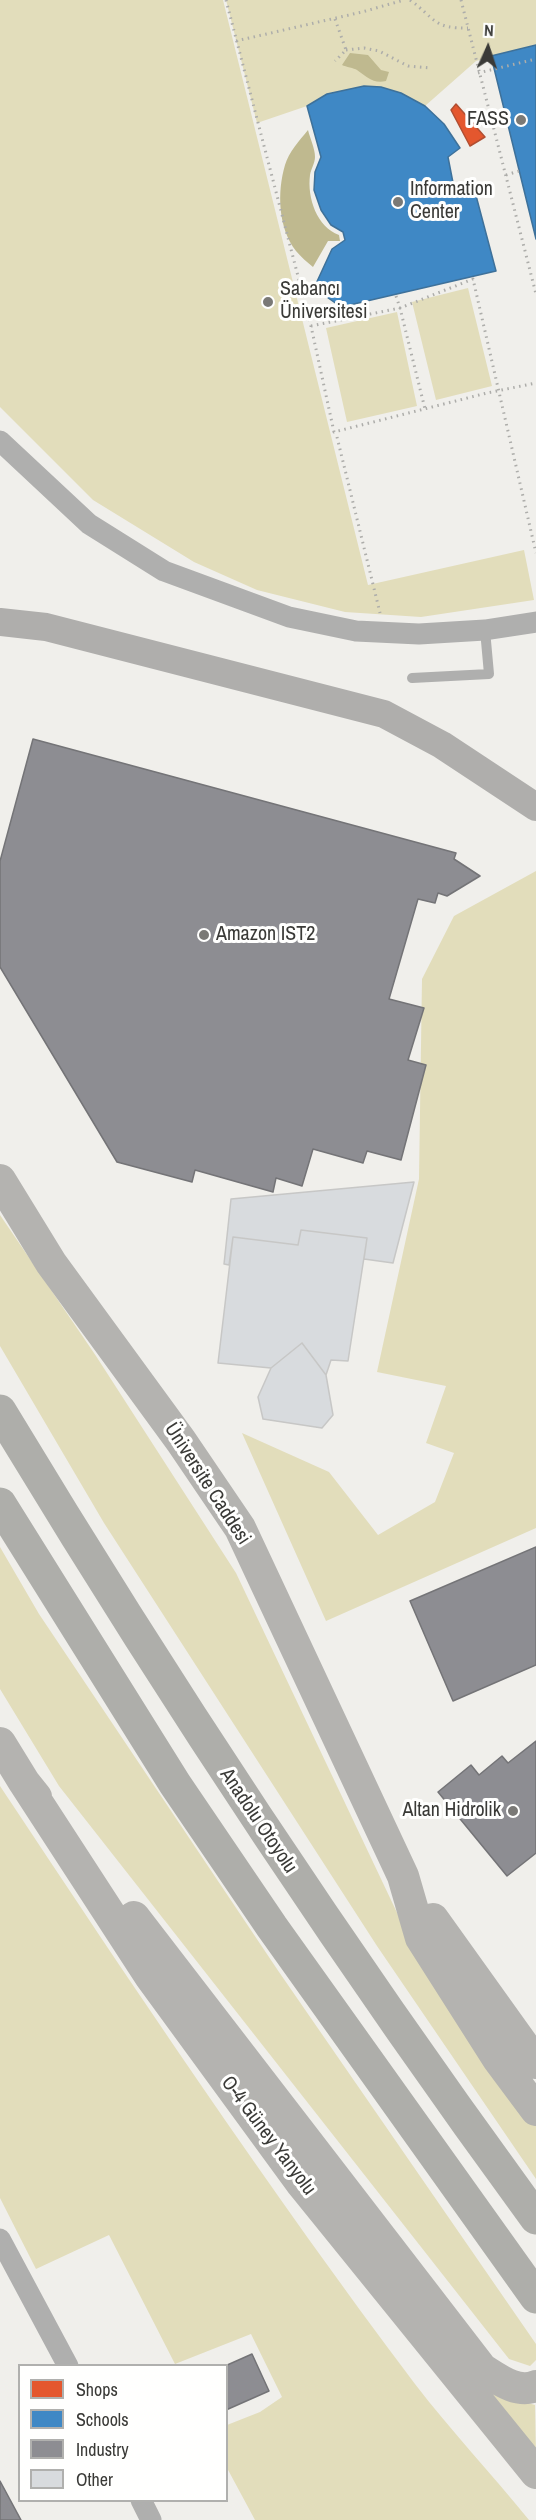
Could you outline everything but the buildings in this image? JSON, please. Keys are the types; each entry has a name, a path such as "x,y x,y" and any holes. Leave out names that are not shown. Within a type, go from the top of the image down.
{"highway":[{"name":"Anadolu Otoyolu","path":"0,1411 137,1635 229,1778 452,2104 536,2218"},
{"path":"0,1504 181,1794 272,1927 536,2297"}],"main road":[{"name":"Üniversite Caddesi","path":"0,1180 51,1263 181,1441 240,1528 403,1876"},
{"path":"0,1743 24,1782 92,1863 482,2369 511,2386 534,2387"},
{"name":"O-4 Güney Yanyolu","path":"24,1782 150,1976 302,2184 536,2473"},
{"path":"403,1876 536,2064"},
{"path":"403,1876 421,1938 498,2059 536,2110"}],"street":[{"path":"0,441 89,524 164,571 289,617 356,631 419,634 485,630 536,622"},
{"path":"0,622 46,627 384,714 442,745 536,807"},
{"path":"1,2242 67,2364"},
{"path":"142,2502 151,2520"}],"lane":[{"path":"412,678 489,674 485,630"}],"path":[{"path":"226,0 311,326 334,432 536,383"},
{"path":"236,41 404,0"},
{"path":"410,0 442,27 468,28"},
{"path":"461,0 536,294"},
{"path":"335,18 346,50"},
{"path":"335,62 346,50 364,48 379,51 408,66 431,68"},
{"path":"478,73 536,59"},
{"path":"506,175 519,171"},
{"path":"311,326 400,308 474,279 536,553"},
{"path":"396,296 425,409"},
{"path":"337,437 385,633"}],"shaded area":[{"path":"0,0 223,0 368,585 524,550 534,600 421,617 345,612 257,590 194,562 93,500 0,407"},
{"path":"226,0 536,0 536,45 476,61 425,106 401,93 364,86 330,94 307,106 257,123"},
{"path":"350,53 368,55 381,70 389,72 386,81 374,81 356,69 342,65"},
{"path":"308,130 315,157 309,184 312,202 319,219 331,231 339,235 340,241 328,241 313,267 290,242 282,221 280,198 282,176 287,160"},
{"path":"468,288 492,386 436,400 412,302"},
{"path":"397,312 417,406 347,422 326,328"},
{"path":"536,871 536,1528 326,1621 242,1433 329,1472 378,1535 435,1502 454,1453 426,1443 446,1386 377,1372 419,1179 422,979 454,916"},
{"path":"0,1215 96,1356 236,1573 400,1919 536,2119 536,2179 377,1946 104,1523 0,1346"},
{"path":"0,1547 39,1614 279,1972 536,2344 536,2360 530,2366 509,2359 59,1786 0,1689"},
{"path":"0,1786 152,2013 307,2237 415,2384 529,2520 255,2520 228,2470 228,2425 260,2412 282,2397 251,2334 175,2364 109,2235 36,2269 0,2198"},
{"path":"491,2393 535,2405 536,2456"}],"place":[{"name":"FASS","path":"521,120"},
{"name":"Information Center","path":"398,202"},
{"name":"Sabancı Üniversitesi","path":"268,302"},
{"name":"Amazon IST2","path":"204,935"},
{"name":"Altan Hidrolik","path":"513,1811"}]}
